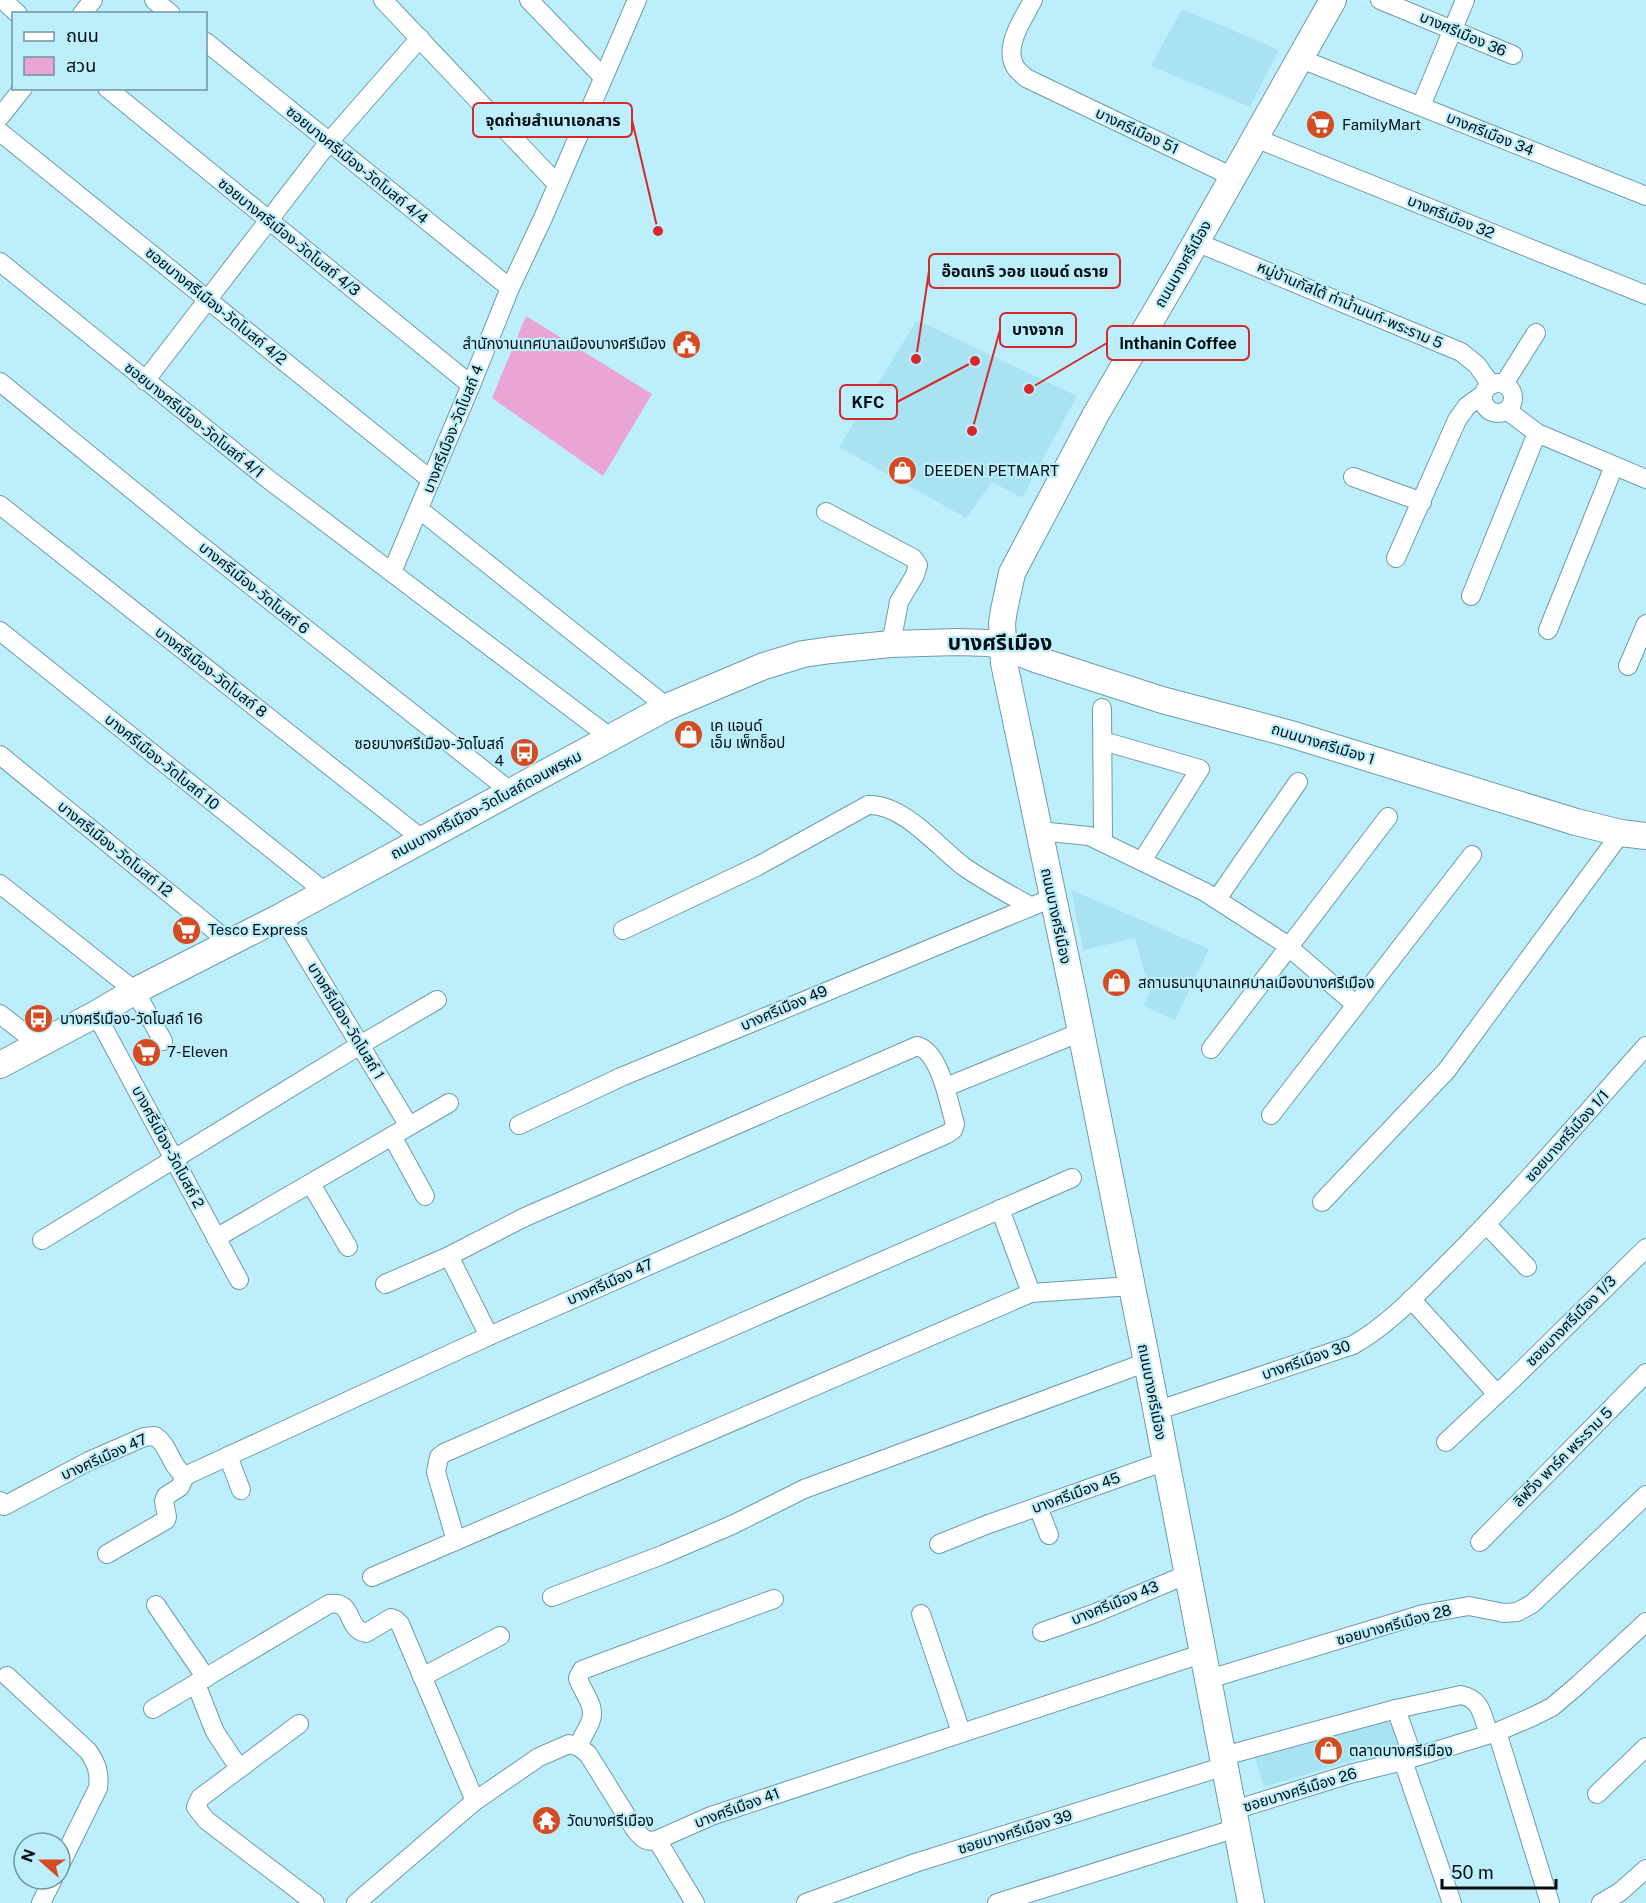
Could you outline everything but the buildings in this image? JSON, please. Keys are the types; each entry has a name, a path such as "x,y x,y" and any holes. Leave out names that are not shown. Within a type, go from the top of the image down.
{"street":[{"path":"3,0 16,12"},
{"path":"84,12 93,0"},
{"path":"154,0 169,12"},
{"path":"383,0 556,184"},
{"path":"529,0 603,77"},
{"name":"บางศรีเมือง-วัดโบสถ์ 4","path":"392,572 420,510 510,288 636,0"},
{"name":"บางศรีเมือง 51","path":"1033,0 1013,39 1011,54 1015,67 1026,78 1233,177"},
{"name":"บางศรีเมือง 36","path":"1380,0 1453,28 1513,55"},
{"path":"1421,106 1465,0"},
{"name":"ถนนบางศรีเมือง","path":"1251,1903 1081,1032 1041,902 1039,831 1004,663 1002,623 1012,573 1096,414 1301,58 1325,2"},
{"path":"145,381 329,142 420,39"},
{"name":"ซอยบางศรีเมือง-วัดโบสถ์ 4/4","path":"207,43 510,288"},
{"name":"บางศรีเมือง 34","path":"1301,58 1646,196"},
{"path":"0,117 21,90"},
{"name":"ซอยบางศรีเมือง-วัดโบสถ์ 4/3","path":"109,90 471,385"},
{"name":"ซอยบางศรีเมือง-วัดโบสถ์ 4/2","path":"0,132 431,480"},
{"name":"บางศรีเมือง 32","path":"1255,138 1646,295"},
{"name":"หมู่บ้านกัสโต้ ท่าน้ำนนท์-พระราม 5","path":"1196,242 1461,352 1477,365 1492,388"},
{"name":"ซอยบางศรีเมือง-วัดโบสถ์ 4/1","path":"0,262 268,479 392,572"},
{"path":"1492,388 1513,395 1512,406 1508,411 1495,414 1484,406 1492,388 1536,333"},
{"name":"บางศรีเมือง-วัดโบสถ์ 6","path":"0,382 199,544 510,791"},
{"path":"1396,558 1457,420 1467,406 1492,388"},
{"path":"1508,411 1537,433 1646,479"},
{"path":"1471,596 1537,433"},
{"path":"1548,630 1614,466"},
{"path":"1353,477 1422,502"},
{"name":"บางศรีเมือง-วัดโบสถ์ 8","path":"0,505 422,838"},
{"path":"420,510 667,707"},
{"path":"826,512 913,558 918,565 915,575 899,602 891,644"},
{"path":"392,572 612,738"},
{"path":"1628,666 1646,624"},
{"name":"บางศรีเมือง-วัดโบสถ์ 10","path":"0,631 325,892"},
{"name":"ถนนบางศรีเมือง-วัดโบสถ์ดอนพรหม","path":"0,1065 135,991 282,916 667,707 764,666 803,654 891,644 957,642 989,643 1002,646"},
{"name":"ถนนบางศรีเมือง 1","path":"1002,646 1162,700 1287,733 1576,822 1634,834"},
{"path":"1102,708 1103,841"},
{"path":"1103,741 1200,769 1142,861"},
{"name":"บางศรีเมือง-วัดโบสถ์ 12","path":"0,755 229,942"},
{"path":"1217,899 1299,782"},
{"path":"623,930 766,861 868,805 879,804 889,807 904,817 963,866 1041,902"},
{"path":"1211,1049 1388,817"},
{"path":"1039,831 1089,836 1103,841 1206,892 1289,947 1356,1005"},
{"path":"1322,1202 1447,1070 1634,834"},
{"path":"1271,1115 1472,855"},
{"path":"0,884 135,991 163,1041"},
{"name":"บางศรีเมือง 49","path":"519,1125 621,1077 1041,902"},
{"name":"บางศรีเมือง-วัดโบสถ์ 1","path":"282,916 409,1126"},
{"path":"42,1240 437,1000"},
{"path":"0,1014 38,1044"},
{"name":"บางศรีเมือง-วัดโบสถ์ 2","path":"96,1014 238,1280"},
{"path":"946,1087 1081,1032"},
{"name":"บางศรีเมือง 47","path":"0,1502 4,1506 89,1461 144,1437 155,1436 162,1441 178,1471 185,1476 489,1336 947,1134 954,1130 955,1124 946,1087 931,1055 924,1048 917,1046 547,1208 449,1256"},
{"name":"ซอยบางศรีเมือง 1/1","path":"1487,1225 1646,1046"},
{"path":"216,1239 449,1103"},
{"path":"392,1136 425,1196"},
{"path":"456,1541 436,1472 439,1457 444,1453 1072,1178"},
{"path":"311,1184 348,1247"},
{"path":"999,1209 1030,1293"},
{"path":"1487,1225 1527,1267"},
{"name":"บางศรีเมือง 30","path":"1156,1411 1353,1345 1368,1336 1411,1299 1487,1225"},
{"name":"ซอยบางศรีเมือง 1/3","path":"1446,1442 1646,1248"},
{"path":"385,1284 449,1256 489,1336"},
{"path":"372,1577 1030,1293 1131,1286"},
{"path":"1411,1299 1497,1394"},
{"path":"552,1597 722,1529 804,1489 1147,1362"},
{"name":"ลิฟวิ่ง พาร์ค พระราม 5","path":"1480,1542 1646,1373"},
{"path":"228,1456 241,1490"},
{"name":"บางศรีเมือง 45","path":"939,1544 1166,1461"},
{"path":"107,1554 166,1520 164,1501 166,1496 180,1486 185,1476"},
{"name":"ซอยบางศรีเมือง 28","path":"1209,1679 1423,1614 1469,1606 1504,1613 1517,1612 1532,1604 1646,1495"},
{"path":"1038,1507 1049,1535"},
{"name":"บางศรีเมือง 43","path":"1042,1632 1093,1614 1188,1574"},
{"path":"579,1747 581,1737 591,1721 592,1713 578,1678 582,1670 774,1599"},
{"path":"153,1710 329,1604 338,1603 345,1607 355,1627 361,1632 366,1633 391,1618 400,1624 475,1801"},
{"path":"156,1605 201,1681 215,1732 239,1768"},
{"path":"921,1614 961,1732"},
{"name":"ซอยบางศรีเมือง 26","path":"997,1903 1236,1819 1350,1774 1493,1733 1552,1707 1646,1622"},
{"path":"422,1677 500,1636"},
{"name":"บางศรีเมือง 41","path":"657,1840 711,1816 1204,1653"},
{"path":"7,1677 88,1751 97,1763 98,1788 72,1841"},
{"name":"ซอยบางศรีเมือง 39","path":"806,1903 915,1863 1224,1761 1396,1709 1461,1695 1471,1697 1477,1702 1493,1733"},
{"path":"1396,1709 1408,1759 1452,1903"},
{"path":"299,1724 200,1798 196,1809 206,1820 315,1903"},
{"path":"1493,1733 1550,1903"},
{"path":"356,1903 475,1801 539,1757 569,1744 579,1747 588,1754 643,1839 649,1842 657,1840 695,1903"},
{"path":"1597,1794 1646,1747"},
{"path":"1601,1903 1620,1892 1646,1869"}],"shaded area":[{"path":"1182,9 1279,50 1250,107 1151,66"},
{"path":"917,320 1077,396 1022,498 992,482 966,518 839,447"},
{"path":"1071,890 1209,949 1175,1020 1144,1006 1150,992 1135,938 1083,950"},
{"name":"ตลาดบางศรีเมือง","path":"1392,1714 1402,1746 1264,1787 1254,1755"}],"green space":[{"path":"526,316 652,394 603,476 492,398"}],"place":[{"name":"FamilyMart","path":"1321,125"},
{"name":"จุดถ่ายสำเนาเอกสาร","path":"658,231"},
{"name":"สำนักงานเทศบาลเมืองบางศรีเมือง","path":"687,344"},
{"name":"อ๊อตเทริ วอช แอนด์ ดราย","path":"916,359"},
{"name":"KFC","path":"975,361"},
{"name":"Inthanin Coffee","path":"1029,389"},
{"name":"บางจาก","path":"972,431"},
{"name":"DEEDEN PETMART","path":"903,471"},
{"name":"เค แอนด์ เอ็ม เพ็ทช็อป","path":"689,735"},
{"name":"ซอยบางศรีเมือง-วัดโบสถ์ 4","path":"525,753"},
{"name":"Tesco Express","path":"187,930"},
{"name":"สถานธนานุบาลเทศบาลเมืองบางศรีเมือง","path":"1117,983"},
{"name":"บางศรีเมือง-วัดโบสถ์ 16","path":"39,1019"},
{"name":"7-Eleven","path":"146,1052"},
{"name":"ตลาดบางศรีเมือง","path":"1328,1751"},
{"name":"วัดบางศรีเมือง","path":"546,1821"}],"district":[{"name":"บางศรีเมือง","path":"1000,643"}]}
